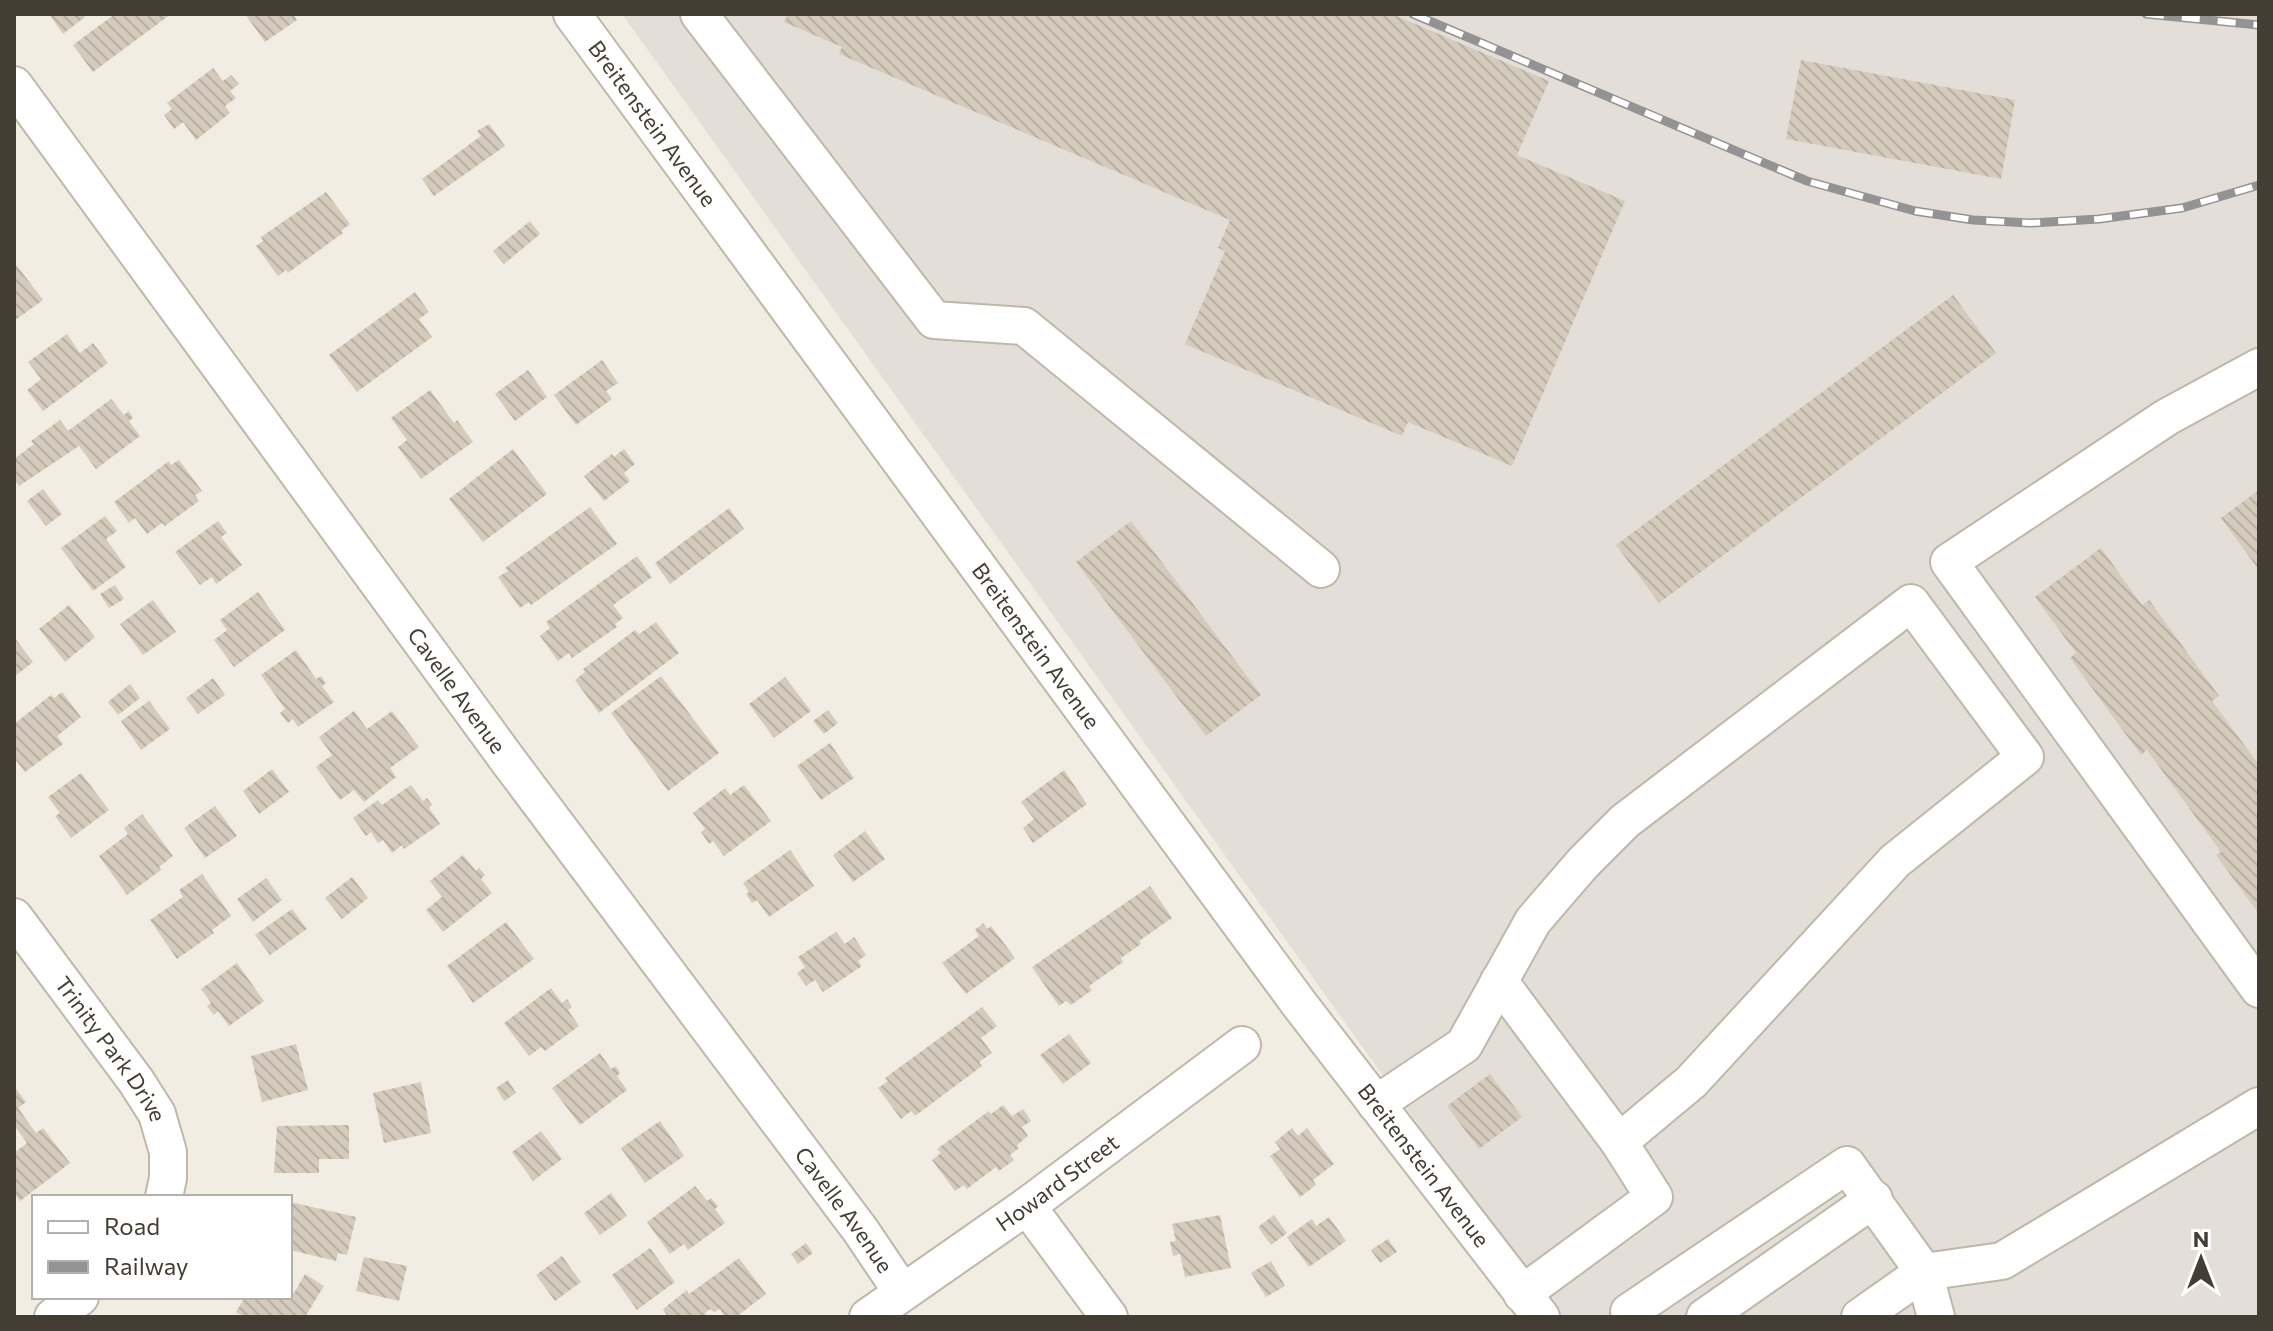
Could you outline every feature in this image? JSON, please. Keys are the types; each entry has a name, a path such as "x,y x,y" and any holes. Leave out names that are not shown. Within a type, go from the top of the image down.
{"street":[{"name":"Breitenstein Avenue","path":"572,14 1290,992 1523,1295"},
{"path":"699,14 934,320 1024,326 1321,569"},
{"name":"Cavelle Avenue","path":"14,85 498,746 861,1231 902,1292"},
{"path":"1376,1104 1464,1045 1533,921 1583,863 1625,821 1911,603 1949,562 2167,417 2259,367"},
{"path":"1949,562 2259,989"},
{"path":"1619,1142 1691,1082 1895,861 2025,757 1911,603"},
{"name":"Trinity Park Drive","path":"14,917 157,1114 168,1152 164,1195"},
{"path":"1499,981 1619,1142 1654,1197 1523,1295"},
{"name":"Howard Street","path":"868,1317 1027,1206 1242,1045"},
{"path":"1860,1317 1924,1272 2002,1261 2259,1106"},
{"path":"1632,1317 1629,1312 1847,1165 1924,1272 1936,1317"},
{"path":"1705,1317 1874,1199"},
{"path":"1027,1206 1109,1317"},
{"path":"53,1317 77,1299"}],"shaded area":[{"path":"622,14 2259,14 2259,1317 1556,1317"}],"building":[{"path":"49,14 82,14 85,17 63,34"},
{"path":"115,14 171,14 93,72 73,45"},
{"path":"245,14 293,14 297,20 265,42"},
{"path":"788,14 1392,14 1549,81 1517,155 1625,201 1512,466 1408,422 1402,436 1185,344 1225,251 1218,248 1230,220 839,54 842,47 784,22"},
{"path":"1801,60 2015,100 2001,179 1786,139"},
{"path":"213,68 223,81 231,75 239,84 230,91 236,98 225,106 230,113 196,140 183,122 174,129 164,115 172,109 167,103"},
{"path":"489,124 505,146 434,196 422,179 481,136 477,131"},
{"path":"326,192 350,224 341,231 343,233 288,273 286,270 278,276 256,246 263,241 261,237"},
{"path":"530,221 540,234 504,264 493,251"},
{"path":"14,262 43,300 14,321"},
{"path":"415,292 429,312 419,319 432,337 357,392 329,355"},
{"path":"1953,295 1996,353 1659,603 1616,545"},
{"path":"67,334 80,353 93,343 108,363 43,411 27,390 41,379 28,362"},
{"path":"602,360 618,383 606,391 612,399 576,425 554,395"},
{"path":"528,370 547,397 515,421 495,394"},
{"path":"430,390 454,423 457,420 473,442 421,479 398,447 407,440 391,418"},
{"path":"111,399 124,415 129,411 133,418 129,421 140,436 96,469 79,446 19,486 14,479 14,459 34,444 31,441 60,420 68,431"},
{"path":"513,449 547,494 483,542 449,499"},
{"path":"624,449 635,464 624,473 630,481 604,501 584,476 612,454 614,457"},
{"path":"179,460 202,491 195,495 199,501 165,526 162,523 147,534 135,518 129,523 114,502 169,461 171,465"},
{"path":"43,489 62,514 46,526 27,501"},
{"path":"2259,490 2259,570 2221,518"},
{"path":"590,507 617,544 531,605 529,602 520,608 498,577 508,571 505,568"},
{"path":"729,508 744,529 670,584 655,563"},
{"path":"105,516 117,531 106,539 126,567 93,591 61,548"},
{"path":"218,521 227,533 221,537 242,565 216,584 212,577 200,585 175,552"},
{"path":"1131,521 1261,695 1206,736 1076,562"},
{"path":"2101,548 2142,605 2149,600 2219,696 2212,701 2259,765 2259,914 2216,855 2221,852 2147,750 2141,755 2070,658 2076,653 2035,597"},
{"path":"637,556 652,577 613,605 623,618 615,624 617,627 572,658 569,653 558,661 540,636 550,628 546,622"},
{"path":"115,585 124,599 109,608 100,594"},
{"path":"258,592 285,630 234,667 214,640 227,630 220,620"},
{"path":"153,600 176,632 143,655 120,624"},
{"path":"69,605 95,637 65,662 39,629"},
{"path":"656,622 679,653 599,713 575,680 585,672 583,669 635,630 639,634"},
{"path":"14,637 33,662 14,677"},
{"path":"296,650 316,679 321,676 326,683 322,686 334,702 298,727 293,719 288,723 280,713 285,709 261,675"},
{"path":"661,676 719,753 668,791 611,713"},
{"path":"785,677 811,711 774,738 749,704"},
{"path":"213,678 225,695 198,714 186,698"},
{"path":"130,684 140,698 118,715 108,702"},
{"path":"62,692 81,717 57,736 63,744 25,772 14,758 14,724 51,695 54,698"},
{"path":"149,701 170,729 141,750 121,721"},
{"path":"828,710 838,723 824,734 813,721"},
{"path":"354,711 367,729 392,711 419,747 390,768 396,777 364,802 354,790 340,800 316,767 332,755 319,737"},
{"path":"830,743 854,778 821,800 797,766"},
{"path":"272,769 289,792 259,814 243,791"},
{"path":"1064,770 1087,804 1033,843 1023,828 1034,819 1021,802"},
{"path":"81,773 109,810 71,838 55,816 60,813 48,797"},
{"path":"411,785 423,801 427,798 432,805 429,808 440,824 404,849 402,845 392,853 383,840 378,843 371,832 366,836 353,818 378,800 382,805"},
{"path":"744,785 771,821 724,856 713,841 709,844 701,832 705,829 693,813 725,788 730,795"},
{"path":"215,806 237,836 205,858 184,828"},
{"path":"142,814 173,856 159,867 161,870 127,895 99,856 128,834 124,828"},
{"path":"865,831 885,859 853,882 833,855"},
{"path":"790,850 814,886 769,917 757,900 752,903 743,883"},
{"path":"463,855 476,871 479,868 485,875 481,879 492,893 443,932 426,910 442,897 430,881"},
{"path":"202,874 231,916 212,930 214,933 177,959 150,920 183,897 179,890"},
{"path":"352,877 368,898 342,919 325,898"},
{"path":"266,878 282,900 253,922 237,899"},
{"path":"1150,886 1172,918 1139,941 1141,944 1121,958 1123,962 1089,986 1092,990 1071,1005 1066,1001 1059,1006 1032,967"},
{"path":"292,909 307,929 270,955 255,935"},
{"path":"506,922 534,959 473,1003 447,966"},
{"path":"983,923 987,929 991,926 1015,958 966,994 942,963 979,936 975,930"},
{"path":"836,932 845,944 854,937 866,955 858,961 862,966 823,992 815,980 806,986 797,973 805,967 798,957"},
{"path":"237,963 264,1001 229,1026 218,1011 214,1015 207,1006 211,1003 201,989"},
{"path":"551,988 562,1003 567,999 572,1007 568,1010 579,1026 545,1051 541,1047 529,1056 504,1023"},
{"path":"982,1007 997,1026 981,1038 992,1053 979,1062 982,1066 915,1116 911,1111 901,1119 878,1088 888,1081 885,1078"},
{"path":"1069,1034 1091,1063 1063,1084 1040,1055"},
{"path":"296,1044 308,1090 262,1102 251,1056"},
{"path":"600,1053 611,1069 616,1066 620,1073 617,1076 627,1090 580,1125 552,1088"},
{"path":"1490,1074 1522,1117 1479,1149 1447,1106"},
{"path":"508,1080 516,1093 504,1101 496,1088"},
{"path":"421,1082 431,1133 384,1143 373,1093"},
{"path":"14,1086 26,1102 18,1108 36,1133 43,1128 70,1163 20,1201 14,1193 14,1153 27,1143 14,1125"},
{"path":"1003,1105 1012,1116 1023,1109 1031,1121 1022,1127 1028,1136 1010,1155 1014,1160 999,1171 996,1167 967,1189 964,1185 955,1191 932,1160 941,1153 937,1149 989,1111 991,1114"},
{"path":"660,1121 684,1156 645,1183 621,1148"},
{"path":"349,1125 349,1159 319,1159 319,1173 274,1173 277,1126"},
{"path":"1292,1128 1298,1136 1307,1128 1334,1164 1313,1180 1316,1185 1300,1197 1270,1156 1280,1149 1275,1142"},
{"path":"541,1131 562,1159 533,1181 512,1152"},
{"path":"695,1186 707,1201 711,1198 718,1206 715,1209 725,1223 688,1250 684,1244 670,1254 647,1222"},
{"path":"611,1193 627,1216 600,1235 584,1213"},
{"path":"292,1202 356,1217 347,1255 338,1253 336,1261 292,1250"},
{"path":"1220,1215 1231,1268 1185,1277 1180,1254 1173,1256 1170,1242 1176,1241 1172,1224"},
{"path":"1274,1215 1287,1233 1271,1245 1258,1227"},
{"path":"1329,1217 1346,1241 1309,1267 1287,1237 1312,1219 1316,1226"},
{"path":"1388,1239 1397,1252 1380,1263 1371,1250"},
{"path":"806,1243 813,1253 798,1264 791,1254"},
{"path":"650,1248 675,1282 637,1310 612,1275"},
{"path":"562,1256 581,1282 555,1301 536,1275"},
{"path":"364,1257 407,1266 399,1301 356,1291"},
{"path":"739,1258 766,1294 736,1317 725,1317 720,1309 714,1312 710,1309 705,1313 707,1317 668,1317 663,1309 687,1290 689,1294"},
{"path":"1271,1261 1285,1286 1266,1297 1251,1273"},
{"path":"305,1274 324,1286 305,1317 245,1317 236,1312 244,1299 292,1299"}],"railway":[{"path":"1413,14 1807,181 1915,211 1973,220 2030,223 2099,219 2182,208 2259,185"},
{"path":"2146,14 2259,25"}]}
